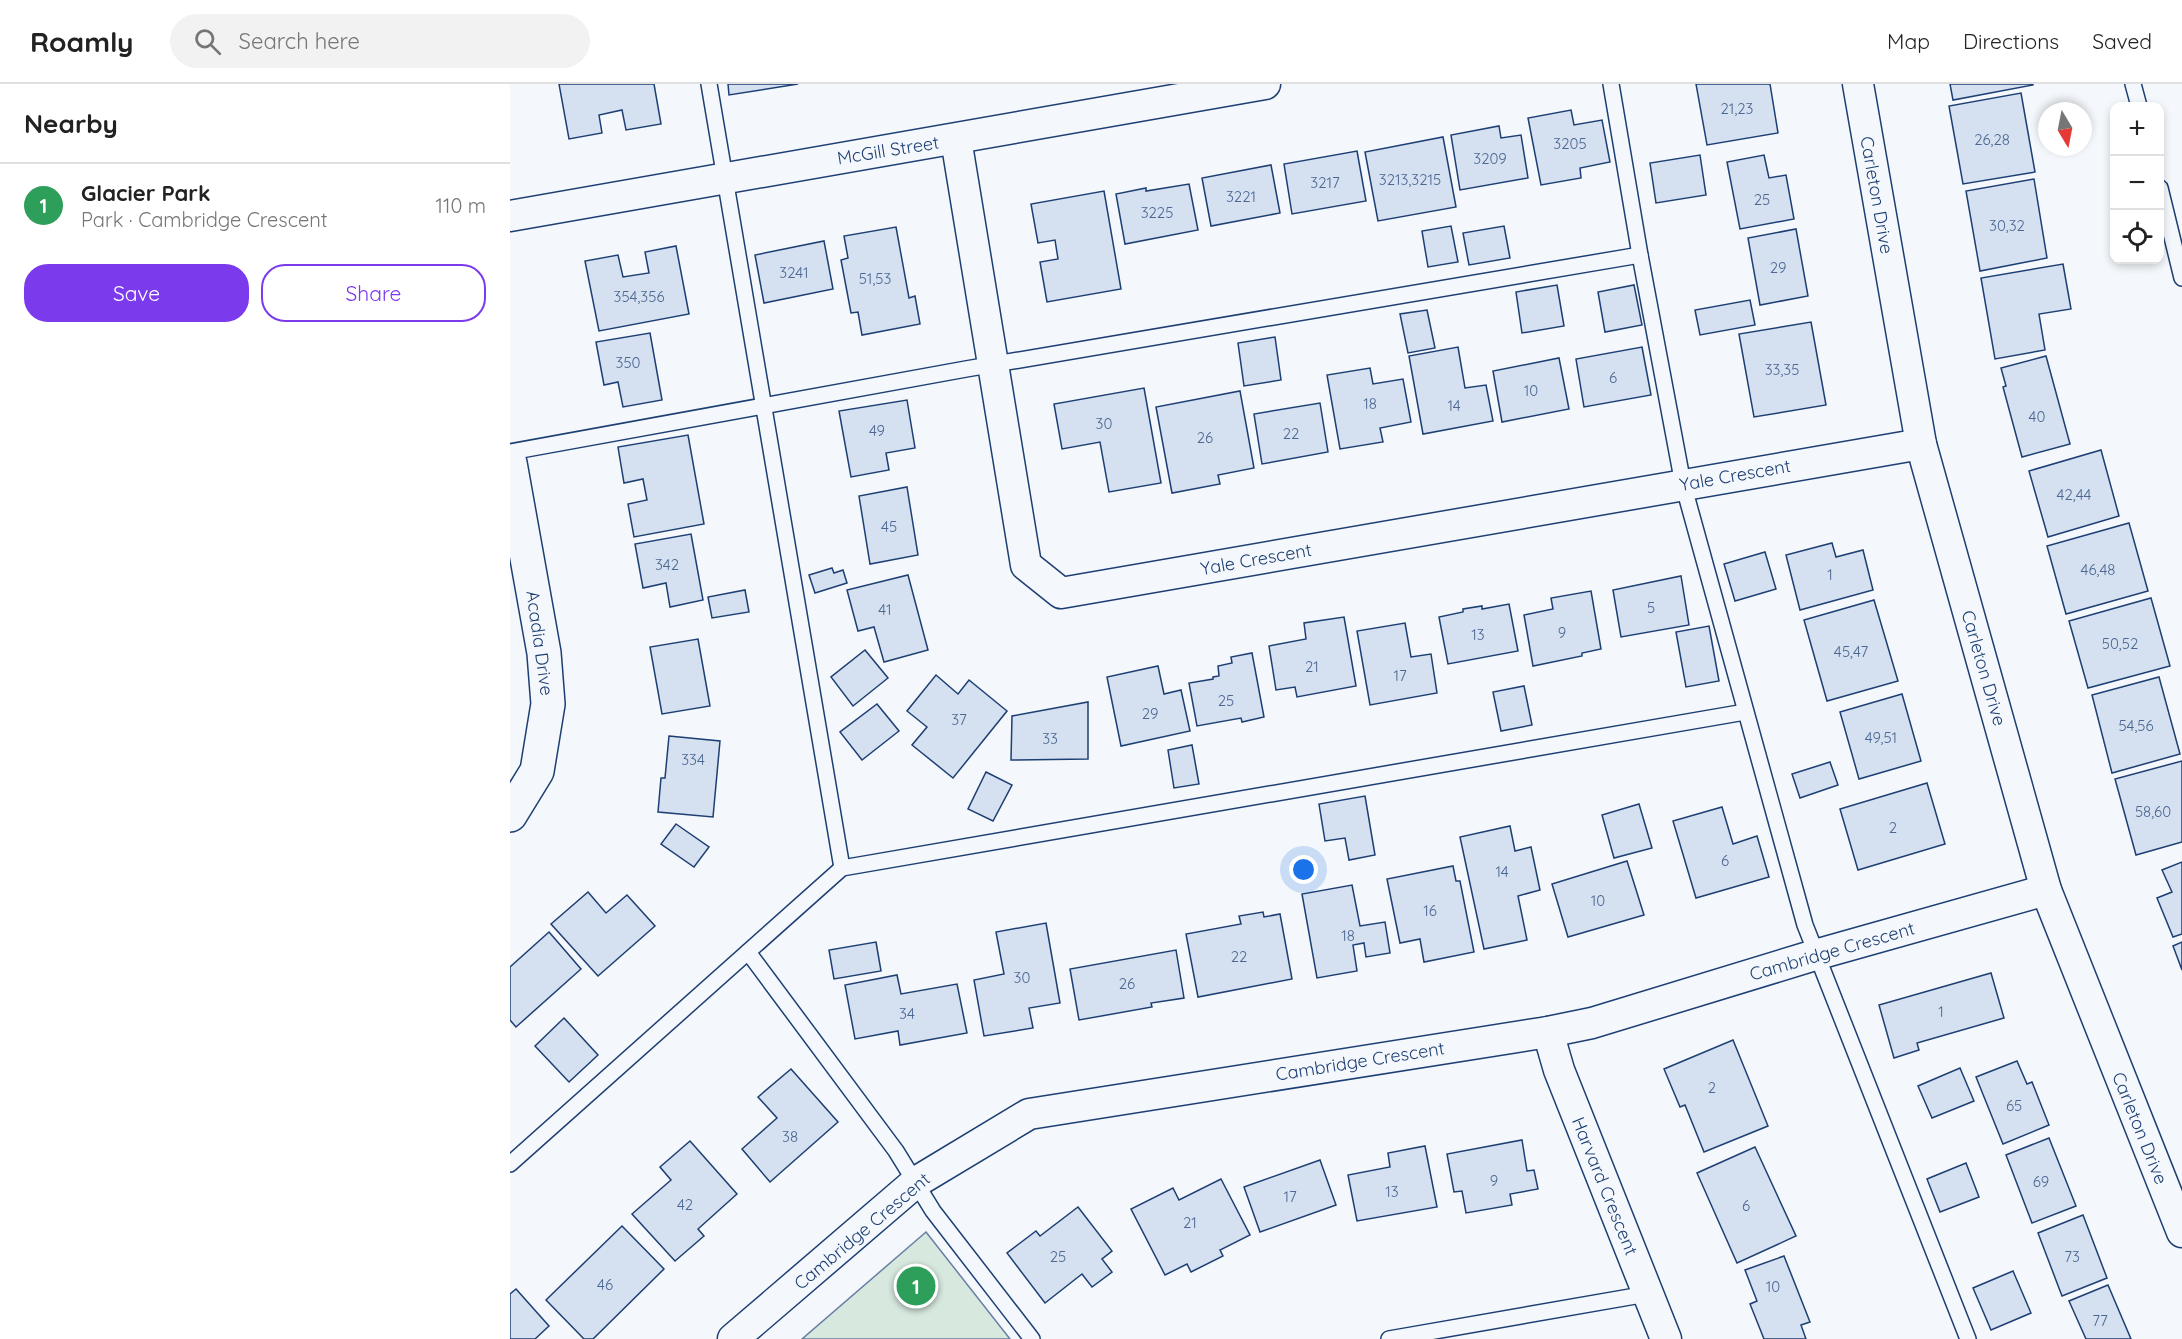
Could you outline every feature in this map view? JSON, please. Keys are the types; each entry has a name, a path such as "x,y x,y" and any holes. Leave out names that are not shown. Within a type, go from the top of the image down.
{"street":[{"name":"McGill Street","path":"510,216 1265,84"},
{"name":"Carleton Drive","path":"1858,84 1921,444 2046,890 2182,1232"},
{"name":"Yale Crescent","path":"956,139 995,364 1026,565 1061,593 1921,444"},
{"name":"Acadia Drive","path":"510,463 544,653 548,704 537,771 510,816"},
{"name":"Cambridge Crescent","path":"733,1339 916,1182 1029,1114 1548,1032 1592,1023 1815,955 2046,890"},
{"name":"Harvard Crescent","path":"1548,1032 1559,1070 1666,1339"}],"lane":[{"path":"709,84 842,868"},
{"path":"1611,84 1683,484 1744,711 1815,955 1968,1339"},
{"path":"2133,84 2138,102"},
{"path":"2164,204 2182,278"},
{"path":"510,452 995,364 1640,255"},
{"path":"510,1164 842,868 1744,711"},
{"path":"748,952 896,1151 933,1211 1032,1339"},
{"path":"1389,1339 1647,1294"}],"shaded area":[{"path":"926,1232 1010,1339 802,1339"}],"building":[{"path":"559,84 654,84 661,124 626,130 622,110 599,115 602,133 569,139"},
{"path":"728,84 798,84 729,95"},
{"path":"1696,84 1770,84 1778,133 1707,145"},
{"path":"1950,84 2033,84 2033,85 1953,100"},
{"path":"2021,93 2035,172 1963,184 1949,106"},
{"path":"1571,110 1574,125 1602,120 1610,162 1580,168 1581,178 1541,185 1528,118"},
{"path":"1499,126 1501,138 1521,135 1528,178 1460,190 1451,135"},
{"path":"1443,137 1456,207 1378,221 1365,152"},
{"path":"1357,151 1366,201 1292,214 1284,164"},
{"path":"1700,155 1706,195 1656,203 1650,163"},
{"path":"1764,155 1769,178 1786,175 1794,219 1740,229 1727,162"},
{"path":"1271,165 1280,213 1211,226 1202,178"},
{"path":"2034,179 2047,258 1980,271 1966,191"},
{"path":"1189,184 1198,230 1125,244 1116,194 1146,188 1146,191"},
{"path":"1104,191 1121,289 1047,302 1040,262 1058,259 1055,240 1038,243 1031,204"},
{"path":"1451,226 1458,262 1428,267 1422,231"},
{"path":"1504,226 1510,258 1469,265 1463,233"},
{"path":"896,227 909,298 915,296 920,324 862,335 858,312 851,313 841,260 848,258 844,236"},
{"path":"1796,229 1808,296 1760,305 1748,238"},
{"path":"824,241 833,289 764,303 755,255"},
{"path":"676,246 689,314 599,331 585,261 618,255 623,277 649,273 645,252"},
{"path":"2063,264 2071,309 2039,314 2045,350 1995,359 1981,278"},
{"path":"1557,285 1564,326 1522,333 1516,292"},
{"path":"1634,285 1642,325 1605,332 1598,292"},
{"path":"1750,300 1755,325 1700,335 1695,310"},
{"path":"1427,310 1435,348 1408,353 1400,314"},
{"path":"1811,322 1826,405 1754,417 1739,334"},
{"path":"650,333 662,400 623,407 618,382 604,385 596,342"},
{"path":"1275,337 1281,380 1244,386 1238,343"},
{"path":"1458,347 1465,388 1486,385 1493,421 1423,434 1409,356"},
{"path":"1642,347 1651,395 1584,407 1576,359"},
{"path":"2046,356 2070,444 2022,457 2003,387 2006,386 2001,368"},
{"path":"1559,358 1569,409 1502,422 1493,371"},
{"path":"1370,368 1373,384 1403,379 1411,422 1380,428 1383,442 1340,449 1327,375"},
{"path":"1144,388 1161,483 1109,492 1100,442 1062,449 1054,404"},
{"path":"1240,391 1254,468 1218,475 1220,484 1172,493 1156,407"},
{"path":"907,400 915,448 886,453 889,470 851,477 839,411"},
{"path":"1320,403 1328,452 1262,464 1254,414"},
{"path":"688,435 704,524 634,537 628,504 647,500 643,479 624,483 618,447"},
{"path":"2101,450 2119,516 2048,537 2029,471"},
{"path":"907,487 918,555 870,564 859,496"},
{"path":"2129,523 2148,591 2066,614 2047,546"},
{"path":"691,534 703,600 670,607 666,583 643,588 635,544"},
{"path":"1832,543 1836,557 1863,550 1873,590 1800,610 1786,555"},
{"path":"1765,552 1776,589 1735,601 1724,564"},
{"path":"832,568 834,573 843,570 847,583 815,593 809,575"},
{"path":"908,575 928,650 884,662 874,627 858,631 847,590"},
{"path":"1681,576 1689,625 1621,637 1613,590"},
{"path":"745,590 749,612 712,618 708,597"},
{"path":"1591,591 1601,649 1582,653 1582,656 1533,666 1524,615 1553,609 1551,598"},
{"path":"2151,598 2170,666 2088,688 2069,621"},
{"path":"1874,600 1898,681 1827,701 1804,620"},
{"path":"1509,604 1518,651 1448,664 1439,617 1463,612 1463,609 1482,606 1482,609"},
{"path":"1344,617 1356,686 1297,697 1295,687 1276,690 1269,646 1306,639 1304,623"},
{"path":"1405,623 1411,657 1431,654 1437,693 1370,705 1357,631"},
{"path":"1709,626 1719,681 1686,687 1676,632"},
{"path":"698,639 710,706 662,714 650,647"},
{"path":"865,650 888,678 853,706 831,677"},
{"path":"1252,653 1264,717 1242,722 1241,718 1197,726 1189,683 1213,679 1219,676 1218,666 1232,663 1231,657"},
{"path":"1158,666 1164,694 1181,690 1190,731 1121,746 1107,677"},
{"path":"936,675 958,694 969,680 1007,711 953,778 912,745 927,727 907,711"},
{"path":"2159,677 2180,754 2112,773 2092,695"},
{"path":"1524,686 1532,725 1501,731 1493,692"},
{"path":"1902,694 1921,761 1859,779 1840,712"},
{"path":"1088,702 1088,759 1011,760 1012,716"},
{"path":"877,704 899,731 862,760 840,732"},
{"path":"669,736 720,741 713,817 658,812 661,778 665,778"},
{"path":"1192,745 1199,784 1174,788 1168,750"},
{"path":"2182,761 2182,842 2136,855 2115,779"},
{"path":"1830,762 1838,785 1800,798 1792,774"},
{"path":"986,772 1012,785 993,821 968,809"},
{"path":"1927,783 1945,844 1858,870 1840,809"},
{"path":"1365,796 1375,855 1349,860 1345,838 1325,841 1319,804"},
{"path":"1639,804 1652,848 1614,858 1602,815"},
{"path":"1722,807 1733,844 1757,836 1769,877 1696,898 1673,821"},
{"path":"676,824 709,847 694,867 661,844"},
{"path":"1510,826 1515,851 1531,847 1540,890 1518,896 1527,940 1484,949 1460,837"},
{"path":"1627,861 1644,915 1568,937 1552,884"},
{"path":"2182,862 2182,934 2173,937 2157,898 2172,892 2162,870"},
{"path":"1453,866 1456,881 1460,881 1474,952 1424,962 1420,939 1400,943 1387,879"},
{"path":"1352,885 1360,926 1385,922 1390,953 1366,957 1364,943 1353,945 1357,971 1317,978 1302,894"},
{"path":"588,892 606,913 627,895 655,926 598,976 551,924"},
{"path":"1263,912 1264,917 1280,914 1292,979 1198,997 1186,934 1241,924 1239,916"},
{"path":"1046,923 1060,1003 1029,1008 1033,1028 984,1036 974,980 1004,974 996,932"},
{"path":"549,932 581,969 516,1027 510,1020 510,967"},
{"path":"876,942 881,971 834,979 829,950"},
{"path":"2182,942 2182,970 2173,946"},
{"path":"1176,950 1184,998 1151,1003 1152,1007 1079,1020 1070,969"},
{"path":"1991,973 2004,1018 1917,1043 1919,1050 1894,1058 1879,1005"},
{"path":"897,975 901,994 957,984 967,1033 900,1045 898,1031 855,1039 845,985"},
{"path":"564,1018 598,1055 569,1082 535,1046"},
{"path":"1733,1040 1768,1126 1704,1152 1685,1105 1680,1107 1664,1069"},
{"path":"2017,1061 2027,1084 2032,1082 2049,1125 2003,1144 1976,1077"},
{"path":"1960,1068 1974,1101 1932,1118 1918,1086"},
{"path":"791,1069 838,1122 770,1182 742,1149 777,1118 758,1097"},
{"path":"2049,1138 2076,1206 2032,1223 2006,1155"},
{"path":"1522,1140 1527,1171 1534,1170 1538,1189 1510,1194 1512,1205 1466,1213 1462,1191 1454,1192 1447,1154"},
{"path":"690,1141 737,1194 698,1229 704,1236 675,1261 632,1214 671,1180 660,1167"},
{"path":"1425,1146 1437,1207 1357,1221 1348,1175 1390,1167 1388,1153"},
{"path":"1755,1147 1796,1236 1737,1263 1697,1173"},
{"path":"1320,1160 1336,1205 1260,1232 1244,1187"},
{"path":"1966,1163 1979,1197 1940,1212 1927,1179"},
{"path":"1221,1179 1250,1235 1220,1250 1223,1256 1191,1272 1187,1264 1165,1275 1131,1209 1173,1188 1179,1200"},
{"path":"1078,1207 1112,1251 1102,1259 1112,1272 1092,1287 1082,1274 1045,1303 1007,1253 1036,1231 1040,1236"},
{"path":"2083,1215 2107,1278 2062,1296 2038,1233"},
{"path":"622,1226 664,1269 593,1339 584,1339 546,1300"},
{"path":"1784,1256 1810,1322 1801,1325 1806,1339 1764,1339 1750,1304 1757,1301 1745,1270"},
{"path":"2013,1271 2031,1313 1991,1330 1973,1288"},
{"path":"2108,1285 2131,1339 2086,1339 2069,1301"},
{"path":"516,1289 549,1326 535,1339 510,1339 510,1294"}],"place":[{"name":"Glacier Park","path":"916,1286"}]}
